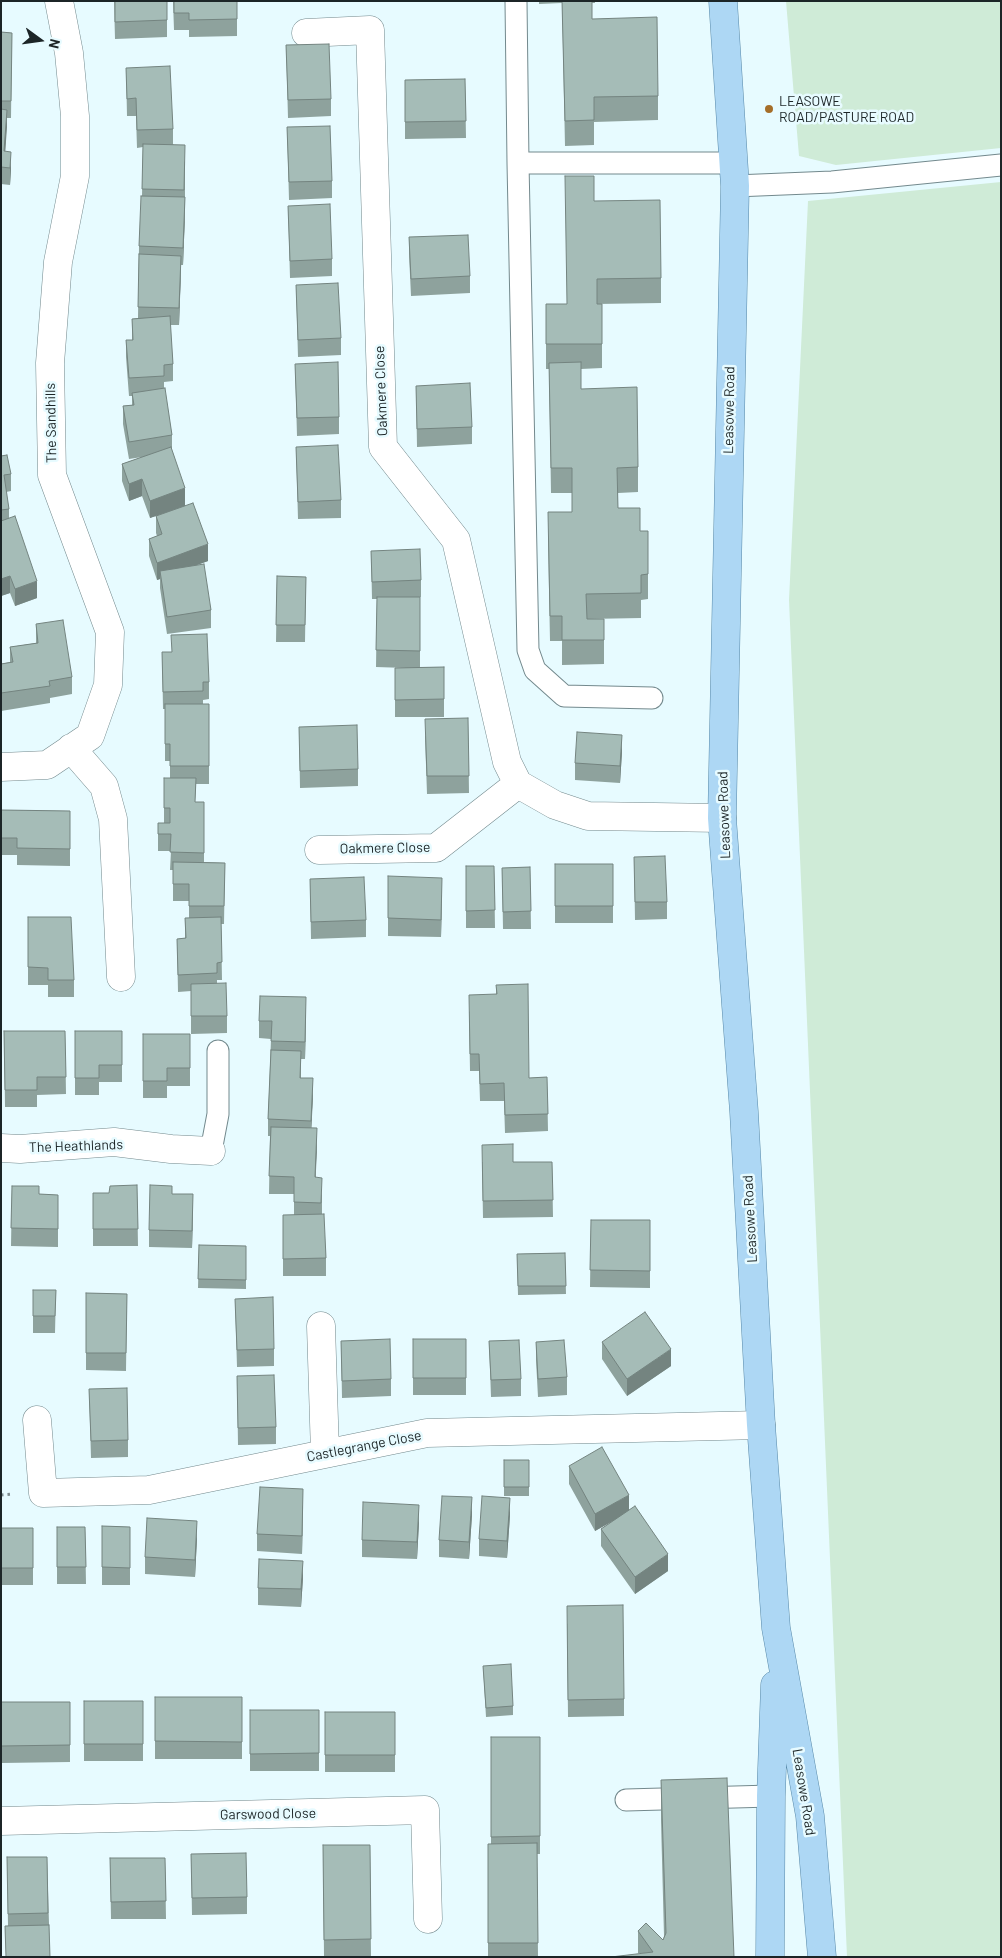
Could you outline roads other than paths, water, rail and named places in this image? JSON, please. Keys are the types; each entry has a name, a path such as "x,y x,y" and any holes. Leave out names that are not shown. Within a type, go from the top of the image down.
{"main road":[{"name":"Leasowe Road","path":"723,1 734,174 722,818 744,1112 761,1425 776,1628 771,1796 770,1957"},
{"name":"Leasowe Road","path":"776,1628 810,1816 822,1957"}],"street":[{"name":"The Sandhills","path":"1,767 47,765 90,736 108,686 110,632 52,475 51,354 58,262 75,176 75,107 70,53 60,1"},
{"name":"Oakmere Close","path":"306,33 370,30 383,447 456,540 507,762 518,784 436,848 319,850"},
{"path":"71,748 104,786 113,819 121,977"},
{"path":"518,784 555,805 588,816 722,818"},
{"name":"The Heathlands","path":"1,1148 20,1149 114,1142 171,1150 211,1151"},
{"path":"321,1326 325,1453"},
{"name":"Castlegrange Close","path":"37,1420 43,1493 149,1490 427,1433 761,1425"},
{"name":"Garswood Close","path":"1,1821 425,1810 428,1919"}],"lane":[{"path":"516,1 528,650 534,670 564,696 652,698"},
{"path":"518,163 734,174 832,182 1001,165"},
{"path":"211,1151 218,1114 218,1051"},
{"path":"626,1800 771,1796"}],"place":[{"name":"LEASOWE ROAD/PASTURE ROAD","path":"769,109"}]}
